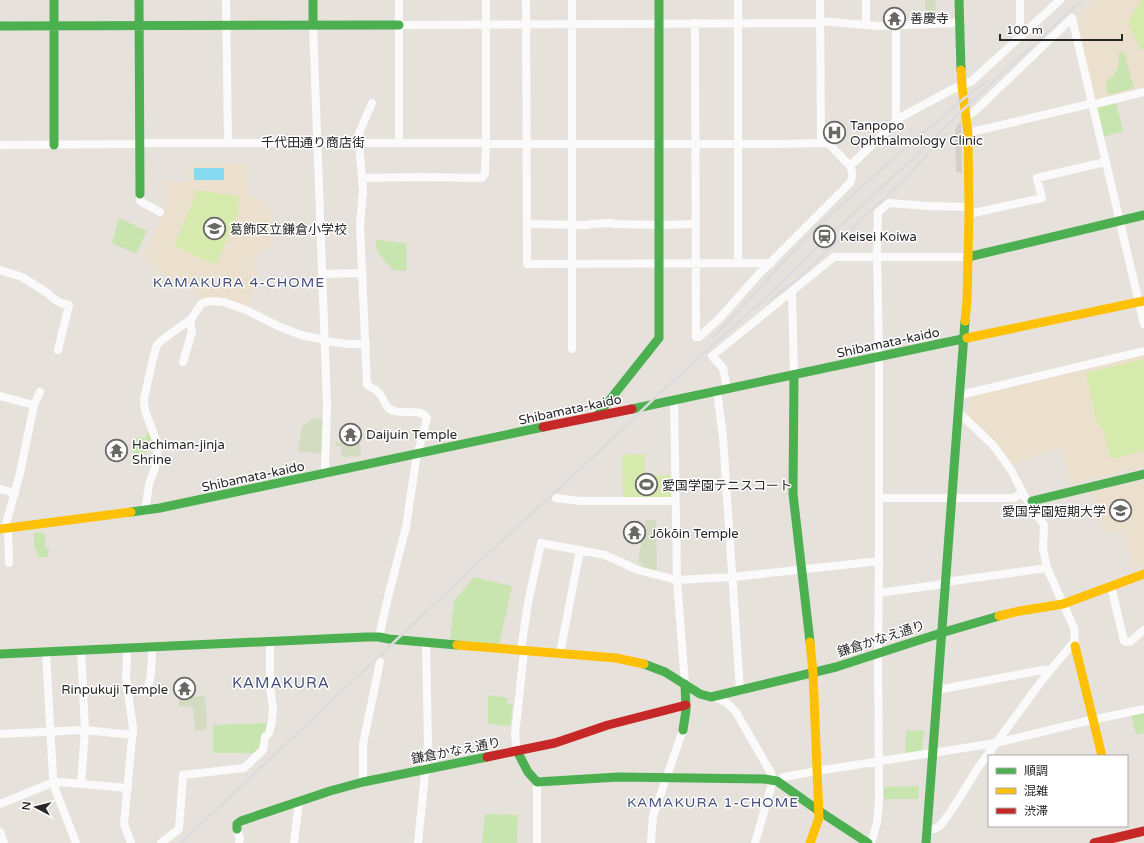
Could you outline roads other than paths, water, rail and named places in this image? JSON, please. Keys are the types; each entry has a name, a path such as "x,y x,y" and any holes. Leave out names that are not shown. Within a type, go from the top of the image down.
{"street":[{"path":"54,0 54,145"},
{"path":"140,0 140,201 160,212"},
{"path":"226,0 228,142"},
{"path":"313,0 327,405 326,474"},
{"path":"398,142 399,0"},
{"path":"362,178 482,178 485,173 486,0"},
{"path":"526,0 527,264 771,263"},
{"path":"572,0 572,349"},
{"path":"597,416 659,338 658,0"},
{"path":"738,0 738,264"},
{"path":"695,23 696,337 699,337 719,319 758,275 850,183 852,176 850,166 828,143 821,143 820,0"},
{"path":"866,0 866,25"},
{"path":"926,843 960,395 968,257 968,133 962,86 959,0"},
{"path":"1020,0 1020,37"},
{"path":"850,166 901,117 953,89 972,81 1060,0"},
{"path":"967,117 1072,18 1119,221 1141,301 1144,324"},
{"path":"0,26 226,27 313,25 738,24 820,22 896,26 960,23"},
{"path":"896,26 896,121"},
{"path":"968,133 1144,92"},
{"path":"372,103 359,133 363,191 360,225 367,384 380,394 388,408 394,411 421,413 427,418 418,454 406,527 388,597 380,637"},
{"name":"千代田通り商店街","path":"0,145 228,142 526,144 821,143"},
{"path":"871,843 876,830 879,813 878,212 889,203 969,210 1042,198 1037,178 1105,162"},
{"path":"727,389 723,368 712,356 792,292 834,256 968,257 1144,215"},
{"path":"527,224 696,224"},
{"path":"0,270 22,277 49,294 51,297 69,306 58,350"},
{"path":"323,274 363,273"},
{"path":"792,292 794,375 792,494 813,673 819,818 810,843"},
{"path":"146,510 149,484 155,468 158,447 145,411 144,399 153,358 157,345 190,320 201,304 213,301 224,302 246,310 280,327 301,335 349,344 366,344"},
{"name":"Shibamata-kaido","path":"5,528 146,510 181,504 1141,301"},
{"path":"183,362 192,332 190,320"},
{"path":"960,395 1144,351"},
{"path":"717,391 723,438 740,691"},
{"path":"9,564 5,528 22,466 34,405 40,392"},
{"path":"0,396 34,405"},
{"path":"651,843 653,816 683,730 686,704 677,580 674,400"},
{"path":"958,412 993,445 1011,470 1023,494 1030,502 1044,526 1043,548 1047,568 1074,628 1074,644 1102,755"},
{"path":"1030,502 1144,474"},
{"path":"0,489 15,493"},
{"path":"879,498 1013,498 1023,494"},
{"path":"556,498 581,501 676,501"},
{"path":"538,843 537,782 534,780 517,751 515,734 528,603 541,543 605,555 638,570 677,580 878,562"},
{"path":"560,653 580,550"},
{"path":"878,593 1047,568"},
{"name":"鎌倉かなえ通り","path":"711,697 813,673 941,633 1020,611 1053,607 1144,574"},
{"path":"1111,586 1124,641 1131,641 1144,630"},
{"path":"0,654 380,637 426,643 560,653 635,661 656,667 685,684 727,703 736,712 775,780 818,811 868,843"},
{"path":"161,843 179,829 183,775 244,768 263,750 265,737 269,733 272,721 273,709 270,686 270,642"},
{"path":"418,843 428,744 426,643"},
{"path":"927,829 934,829 940,826 980,764 1050,670 1074,644"},
{"path":"127,690 146,690 148,687 152,647"},
{"path":"126,648 126,678 133,735 124,824 131,843"},
{"path":"81,650 85,730 81,784"},
{"path":"46,652 54,783 76,843"},
{"path":"363,782 363,744 380,662"},
{"path":"937,690 1042,670 1050,670"},
{"name":"鎌倉かなえ通り","path":"237,829 238,824 241,821 299,800 330,791 363,782 554,743 608,725 686,704"},
{"path":"537,782 618,777 775,780 817,771 996,743 1144,709"},
{"path":"0,734 85,730 133,735"},
{"path":"755,843 775,780"},
{"path":"0,804 54,783 128,788"},
{"path":"294,843 299,800"},
{"path":"1118,827 1120,840"},
{"path":"237,829 240,839 239,843"},
{"path":"1094,843 1120,840 1144,831"},
{"path":"0,832 4,843"}],"water":[{"path":"194,168 224,168 224,180 194,180"}],"railway":[{"path":"181,843 481,560 589,461 660,393 775,289 970,103 1082,0"},
{"path":"713,338 816,228 924,131 987,81"},
{"path":"771,299 795,281 903,181 947,133"}],"place":[{"name":"善慶寺","path":"894,18"},
{"name":"Tanpopo Ophthalmology Clinic","path":"834,132"},
{"name":"葛飾区立鎌倉小学校","path":"214,229"},
{"name":"Keisei Koiwa","path":"825,236"},
{"name":"Daijuin Temple","path":"350,434"},
{"name":"Hachiman-jinja Shrine","path":"117,451"},
{"name":"愛国学園テニスコート","path":"647,485"},
{"name":"愛国学園短期大学","path":"1121,511"},
{"name":"Jōkōin Temple","path":"635,533"},
{"name":"Rinpukuji Temple","path":"184,689"}],"district":[{"name":"KAMAKURA 4-CHOME","path":"239,282"},
{"name":"KAMAKURA","path":"281,683"},
{"name":"KAMAKURA 1-CHOME","path":"713,802"}]}
